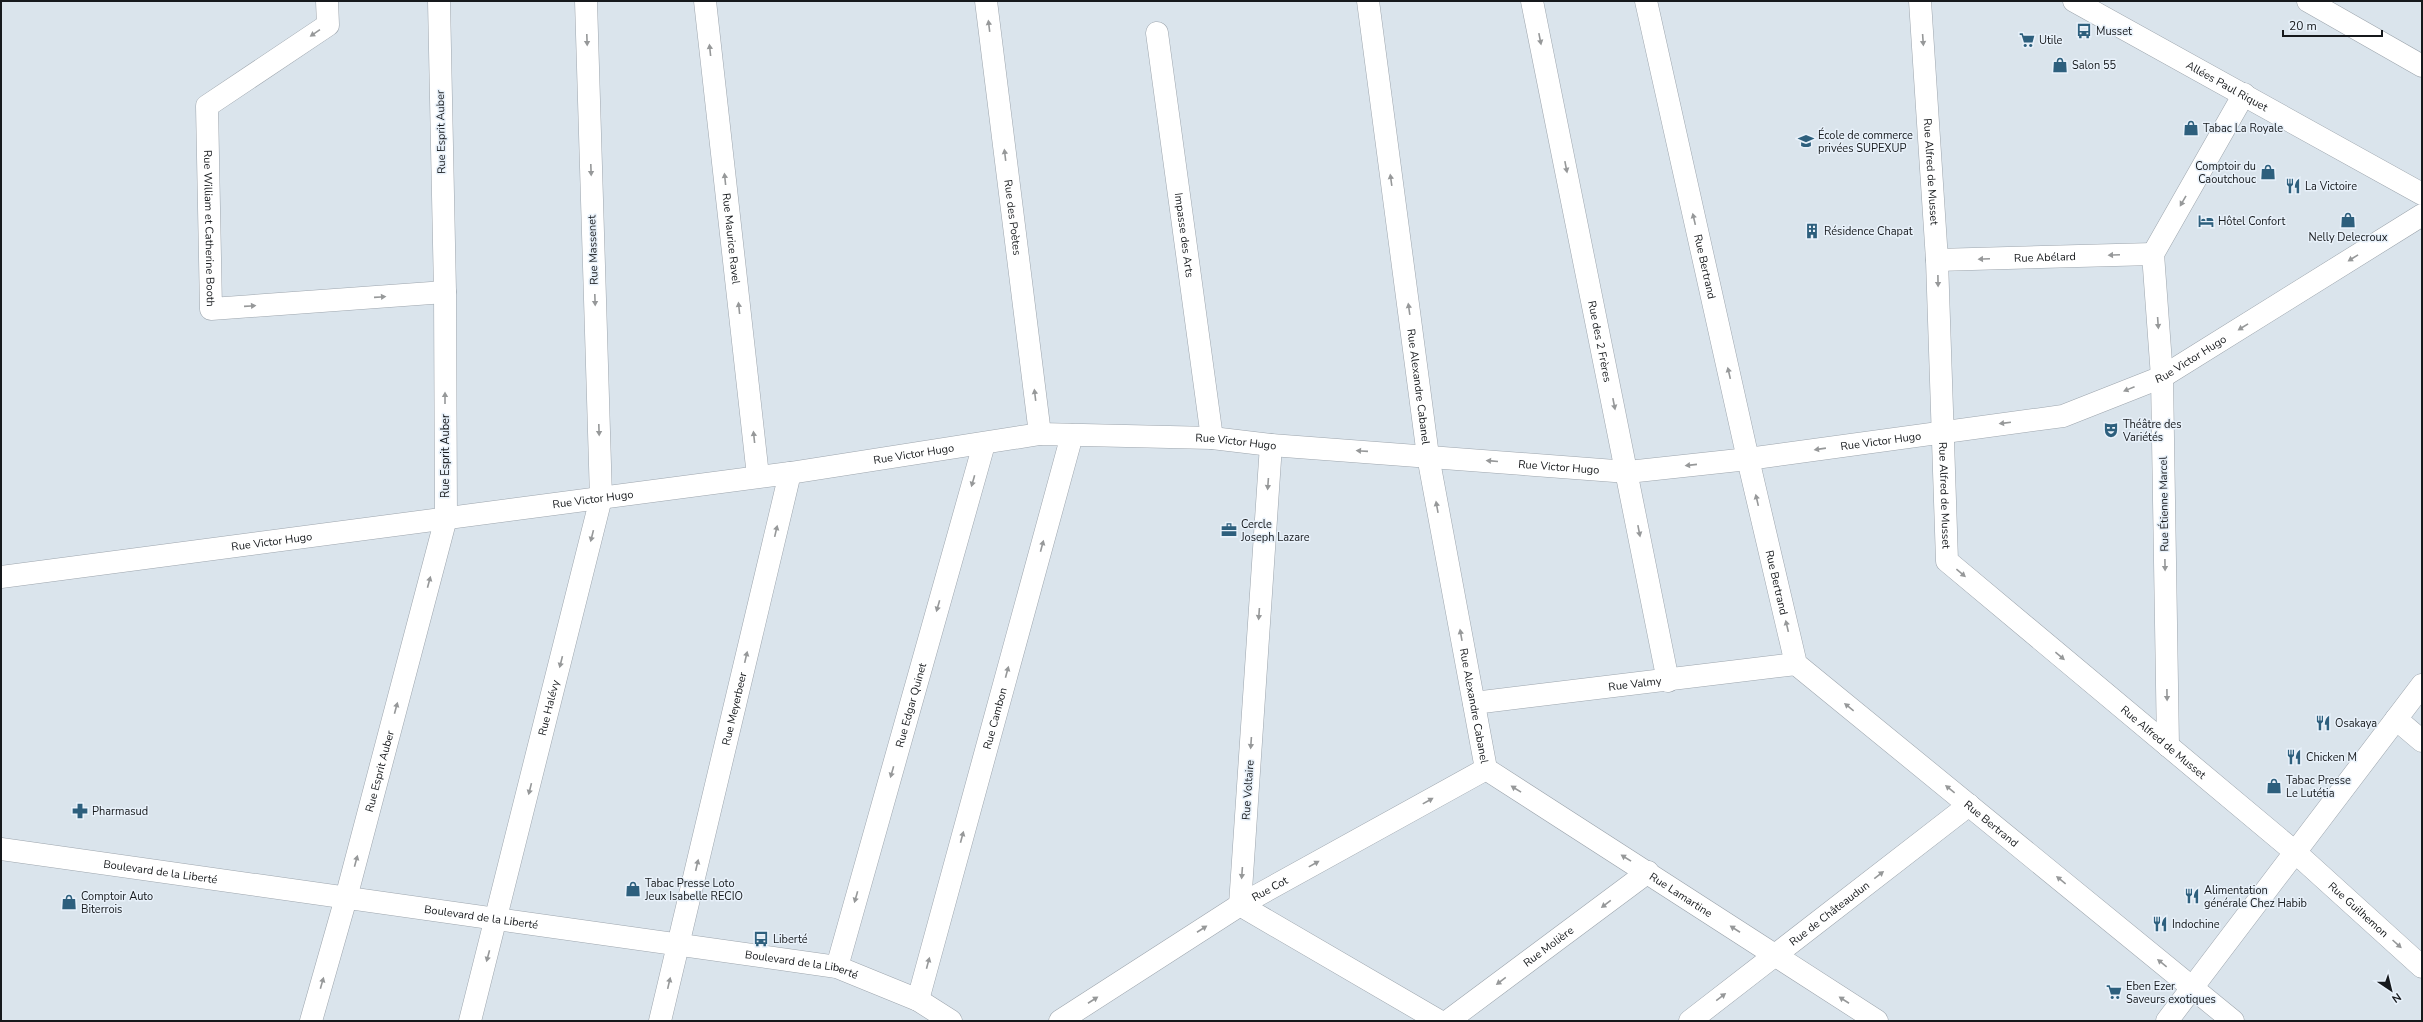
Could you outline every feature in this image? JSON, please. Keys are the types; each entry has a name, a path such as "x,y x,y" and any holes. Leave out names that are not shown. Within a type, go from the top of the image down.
{"street":[{"name":"Rue William et Catherine Booth","path":"328,1 328,25 207,106 211,310 445,292"},
{"name":"Rue Esprit Auber","path":"311,1021 346,898 446,518 445,292 438,1"},
{"name":"Rue Massenet","path":"586,1 601,498"},
{"name":"Rue Maurice Ravel","path":"705,1 758,476"},
{"name":"Rue des Poètes","path":"986,1 1040,434"},
{"name":"Rue Alexandre Cabanel","path":"1368,1 1428,456 1486,769"},
{"name":"Rue des 2 Frères","path":"1532,1 1628,472 1668,681"},
{"name":"Rue Bertrand","path":"1646,1 1748,459 1796,664 2233,1021"},
{"name":"Rue Alfred de Musset","path":"1920,1 1937,260 1947,561 2295,852"},
{"name":"Allées Paul Riquet","path":"2074,1 2422,194"},
{"path":"2308,1 2422,66"},
{"name":"Impasse des Arts","path":"1157,33 1212,438"},
{"path":"2153,254 2244,94"},
{"name":"Rue Victor Hugo","path":"1,578 758,476 790,473 984,444 1040,434 1212,438 1270,445 1628,472 1748,459 1942,431 2063,416 2162,376 2422,215"},
{"name":"Rue Abélard","path":"1937,260 2153,254"},
{"name":"Rue Étienne Marcel","path":"2153,254 2162,376 2168,746"},
{"name":"Rue Cambon","path":"918,1000 1072,435"},
{"name":"Rue Edgar Quinet","path":"837,967 984,444"},
{"name":"Rue Voltaire","path":"1240,905 1270,445"},
{"name":"Rue Meyerbeer","path":"660,1021 790,473"},
{"name":"Rue Halévy","path":"470,1021 498,918 601,498"},
{"name":"Rue Valmy","path":"1474,703 1668,681 1796,664"},
{"path":"2167,1021 2422,685"},
{"path":"2396,719 2422,741"},
{"name":"Rue Cot","path":"1060,1021 1240,905 1486,769"},
{"name":"Rue Lamartine","path":"1486,769 1877,1021"},
{"name":"Rue de Châteaudun","path":"1690,1021 1969,805"},
{"name":"Boulevard de la Liberté","path":"1,849 837,967 918,1000 951,1021"},
{"name":"Rue Guilhemon","path":"2295,852 2422,967"},
{"name":"Rue Molière","path":"1448,1021 1648,872"},
{"path":"1240,905 1439,1021"}],"place":[{"name":"Musset","path":"2084,31"},
{"name":"Utile","path":"2027,40"},
{"name":"Salon 55","path":"2060,65"},
{"name":"Tabac La Royale","path":"2191,128"},
{"name":"École de commerce privées SUPEXUP","path":"1806,141"},
{"name":"Comptoir du Caoutchouc","path":"2268,172"},
{"name":"La Victoire","path":"2293,186"},
{"name":"Nelly Delecroux","path":"2348,220"},
{"name":"Hôtel Confort","path":"2206,221"},
{"name":"Résidence Chapat","path":"1812,231"},
{"name":"Théâtre des Variétés","path":"2111,430"},
{"name":"Cercle Joseph Lazare","path":"1229,530"},
{"name":"Osakaya","path":"2323,723"},
{"name":"Chicken M","path":"2294,757"},
{"name":"Tabac Presse Le Lutétia","path":"2274,786"},
{"name":"Pharmasud","path":"80,811"},
{"name":"Tabac Presse Loto Jeux Isabelle RECIO","path":"633,889"},
{"name":"Alimentation générale Chez Habib","path":"2192,896"},
{"name":"Comptoir Auto Biterrois","path":"69,902"},
{"name":"Indochine","path":"2160,924"},
{"name":"Liberté","path":"761,939"},
{"name":"Eben Ezer Saveurs exotiques","path":"2114,992"}]}
